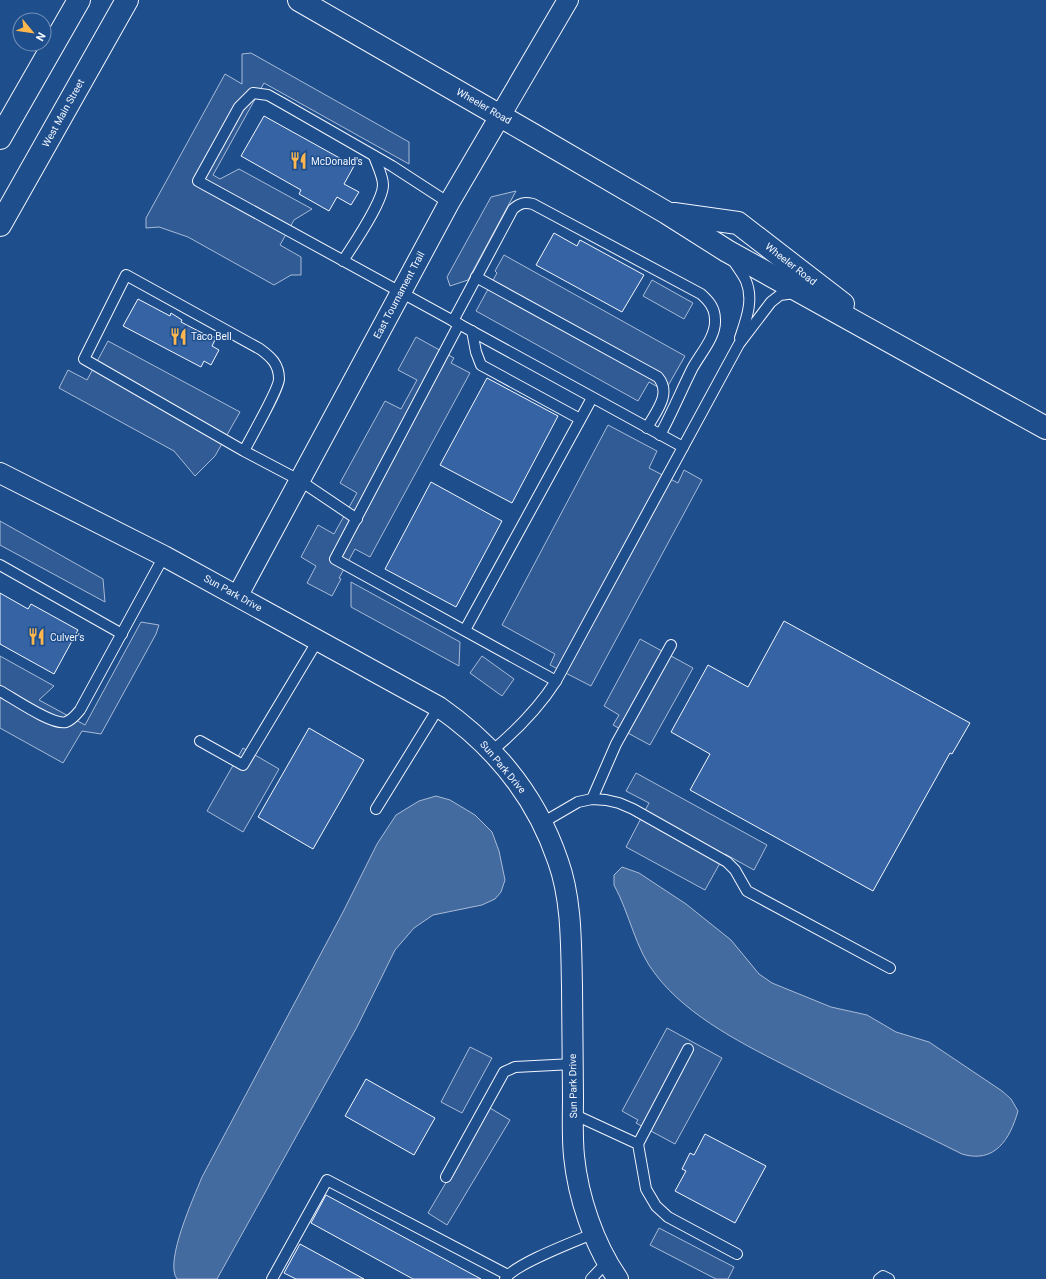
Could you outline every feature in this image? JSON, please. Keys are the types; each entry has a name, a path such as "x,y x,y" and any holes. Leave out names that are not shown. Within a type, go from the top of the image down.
{"street":[{"path":"0,138 79,0"},
{"name":"West Main Street","path":"0,226 127,0"},
{"name":"Wheeler Road","path":"299,0 667,213 727,251 1046,428"},
{"name":"East Tournament Trail","path":"238,595 449,203 568,0"},
{"name":"Wheeler Road","path":"667,213 738,223 900,348"},
{"name":"Sun Park Drive","path":"0,473 238,595 439,707 464,725 492,751 509,770 529,798 559,862 571,938 574,1156 584,1204 595,1233 618,1279"}],"lane":[{"path":"449,203 374,156 268,95 254,93 239,107 198,181 343,262 456,322 683,447"},
{"path":"343,262 378,203 382,192 383,180 374,156"},
{"path":"556,682 335,559 357,519 456,322 476,277 513,209 519,204 525,202 532,204 686,287 709,302 714,311 716,321 713,333 692,369 673,412 660,435"},
{"path":"727,251 746,280 749,294 748,313 739,344"},
{"path":"244,451 279,380 276,364 271,357 260,349 126,275 84,359 244,451 299,480 357,519"},
{"path":"476,277 658,377 664,383 665,390 663,399 647,428"},
{"path":"492,751 516,732 532,715 556,682 739,344 771,302 780,295 799,292"},
{"path":"472,331 476,352 482,365 580,419"},
{"path":"465,630 592,398"},
{"path":"0,691 52,721 66,722 73,718 80,710 164,556"},
{"path":"0,565 122,634"},
{"path":"200,741 242,765 318,640"},
{"path":"592,799 616,744 671,645"},
{"path":"376,809 439,707"},
{"path":"542,823 578,802 592,799 619,803 727,862 735,870 747,891 890,968"},
{"path":"688,1049 638,1144 646,1189 656,1206 668,1217 737,1254"},
{"path":"446,1177 504,1072 515,1067 573,1064"},
{"path":"573,1114 638,1144"},
{"path":"272,1279 327,1180 506,1277 520,1266 595,1233"},
{"path":"591,1279 608,1261"},
{"path":"879,1279 883,1276 889,1279"}],"shaded area":[{"path":"251,53 409,142 409,164 264,83 213,175 220,179 239,169 312,209 294,220 280,245 301,257 301,275 291,275 274,285 188,237 159,227 146,228 146,218 225,74 242,84 242,54"},
{"path":"516,191 468,280 450,286 447,277 491,197"},
{"path":"504,255 685,356 665,391 649,382 638,401 476,311 497,273 495,271"},
{"path":"652,280 693,303 684,319 643,296"},
{"path":"416,337 454,358 451,363 470,373 370,557 355,549 339,578 341,579 332,596 307,583 316,566 301,557 318,525 334,534 357,493 340,483 385,401 401,409 417,380 398,370"},
{"path":"108,341 240,412 215,456 195,476 174,451 59,388 68,370 87,380"},
{"path":"608,425 657,451 649,468 678,483 684,470 702,480 591,686 550,665 555,654 502,625"},
{"path":"0,521 103,579 105,602 0,545"},
{"path":"351,582 460,642 459,666 351,607"},
{"path":"141,622 159,625 156,634 101,734 82,731 63,763 0,728 0,656 54,686 39,700 85,725"},
{"path":"640,639 693,668 650,745 613,725 619,715 604,706"},
{"path":"482,656 514,679 502,696 470,673"},
{"path":"243,748 279,769 243,832 207,811"},
{"path":"636,773 767,845 754,870 725,854 705,890 626,847 649,803 626,791"},
{"path":"436,796 450,800 475,815 492,832 499,851 505,880 501,892 495,899 482,905 433,915 414,928 395,950 357,1027 217,1279 177,1279 174,1271 174,1259 177,1245 187,1214 202,1177 343,912 377,844 396,815 419,801"},
{"path":"622,867 639,873 686,904 731,940 759,974 772,983 831,1007 867,1015 896,1032 929,1042 1002,1091 1011,1099 1018,1111 1011,1131 1005,1140 992,1152 984,1155 974,1156 962,1154 757,1051 738,1041 702,1018 669,990 656,975 643,954 620,896 614,885 614,875"},
{"path":"667,1028 722,1058 675,1144 636,1123 638,1120 622,1111"},
{"path":"470,1047 492,1058 462,1113 441,1102"},
{"path":"490,1108 510,1120 447,1225 428,1213"},
{"path":"659,1228 734,1267 728,1279 716,1279 650,1245"}],"building":[{"name":"McDonald's","path":"264,116 354,166 344,184 359,192 351,205 337,197 329,211 299,194 301,190 241,156"},
{"path":"554,233 577,246 580,240 644,275 622,312 536,265"},
{"path":"138,299 170,316 171,313 182,320 181,322 208,336 209,334 216,338 212,346 219,350 211,365 204,361 201,367 123,326"},
{"path":"487,378 558,416 512,503 440,465"},
{"path":"431,482 502,521 456,607 385,569"},
{"name":"Culver's","path":"0,593 28,609 31,604 78,630 54,674 0,644"},
{"path":"784,621 970,723 952,754 950,753 873,891 690,790 710,754 671,732 708,665 748,687"},
{"path":"309,728 364,760 313,849 258,817"},
{"path":"366,1079 435,1118 414,1155 345,1116"},
{"path":"705,1134 766,1166 735,1223 675,1191 686,1171 682,1169 690,1153 694,1155"},
{"path":"326,1195 481,1279 413,1279 311,1223"},
{"path":"300,1244 364,1279 296,1279 284,1273"}],"place":[{"name":"McDonald's","path":"298,161"},
{"name":"Taco Bell","path":"178,336"},
{"name":"Culver's","path":"37,637"}]}
